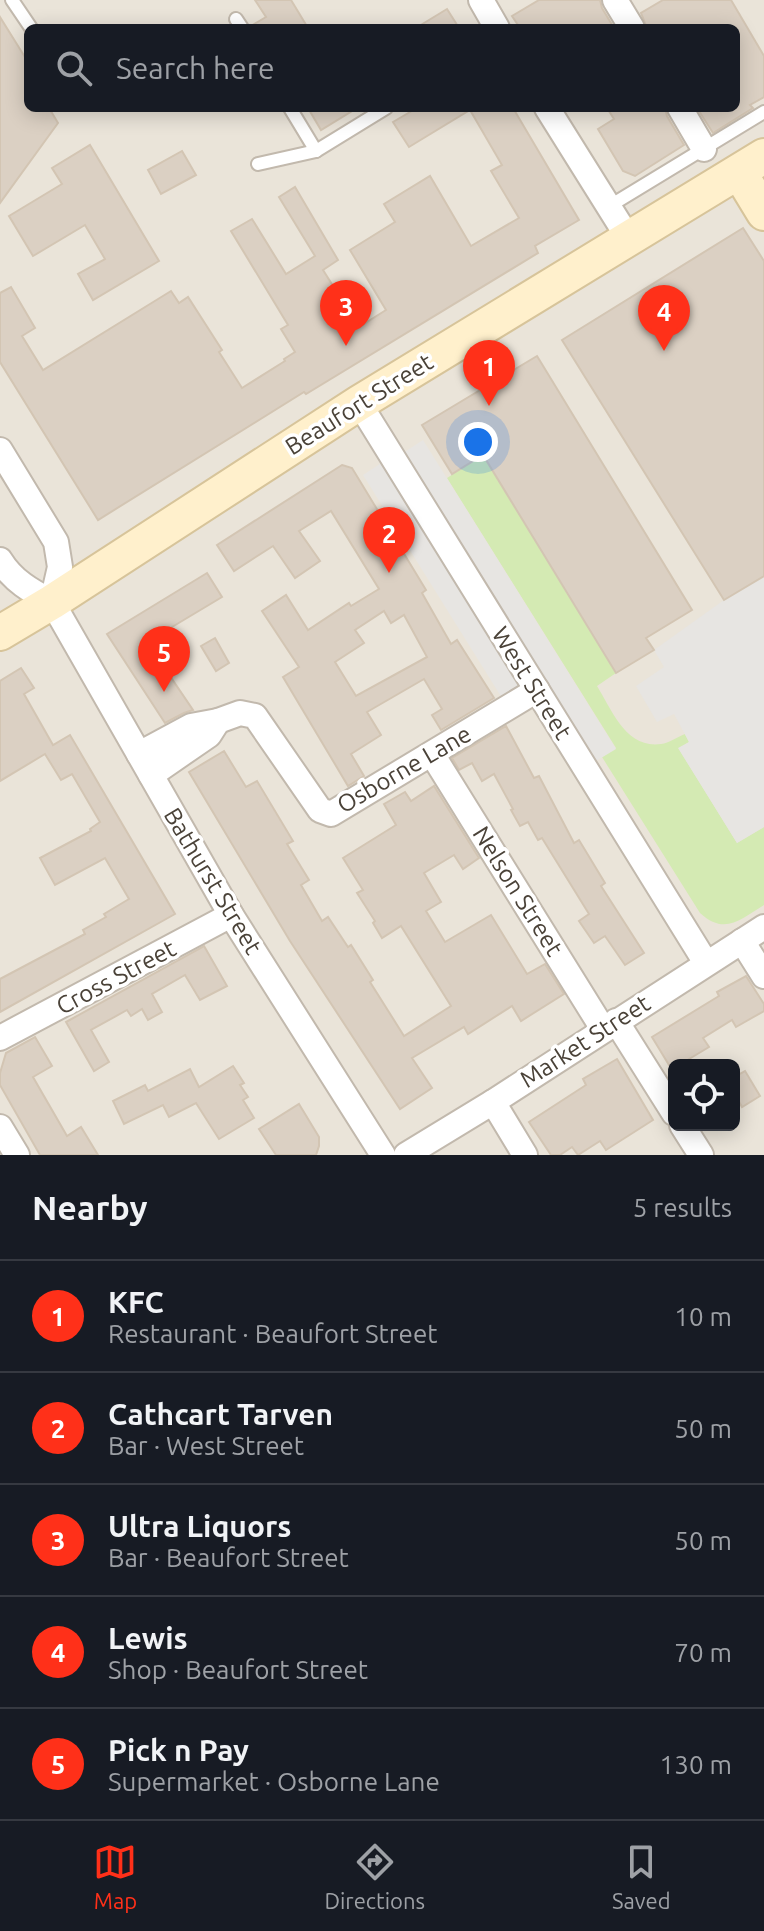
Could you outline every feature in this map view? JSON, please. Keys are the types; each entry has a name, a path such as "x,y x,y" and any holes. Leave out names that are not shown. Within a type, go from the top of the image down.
{"main road":[{"path":"752,164 764,213"},
{"name":"Beaufort Street","path":"0,633 359,403 752,164"}],"street":[{"path":"481,0 495,24"},
{"path":"615,0 630,24"},
{"path":"549,112 629,239"},
{"path":"682,112 704,149"},
{"name":"West Street","path":"359,403 706,963"},
{"path":"0,450 56,542 60,567 52,602"},
{"name":"Bathurst Street","path":"0,560 25,588 52,602 231,915 383,1155"},
{"name":"Osborne Lane","path":"139,754 191,726 240,713 255,716 320,810 331,814 537,690"},
{"path":"151,775 209,735 218,721"},
{"name":"Nelson Street","path":"432,754 610,1025 668,1105"},
{"name":"Cross Street","path":"0,1038 231,915"},
{"name":"Market Street","path":"406,1155 764,927"},
{"path":"742,941 764,976"},
{"path":"493,1102 525,1155"},
{"path":"0,1127 17,1155"},
{"path":"686,1131 701,1155"}],"lane":[{"path":"12,0 28,24"},
{"path":"292,112 316,151"},
{"path":"258,164 316,151 379,112"},
{"path":"608,207 764,112"}],"shaded area":[{"path":"0,0 764,0 764,1155 0,1155"},
{"path":"423,440 616,749 596,761 403,453"},
{"path":"383,462 522,685 502,698 363,475"},
{"path":"764,576 764,827 737,843 678,748 689,742 674,714 657,722 636,686 664,667 654,650 724,600"}],"green space":[{"path":"483,455 616,673 597,686 622,726 638,740 649,744 664,743 685,734 689,742 679,749 737,843 764,827 764,905 740,920 717,923 700,913 602,757 616,748 447,478"}],"building":[{"path":"255,0 291,0 306,24 254,24 266,17"},
{"path":"539,0 600,0 612,24 517,24 512,16"},
{"path":"663,0 731,0 764,56 764,97 750,105 753,108 713,133 700,112 740,112 740,24 645,24 641,13"},
{"path":"447,9 456,24 423,24"},
{"path":"0,17 24,56 24,112 51,112 58,123 0,203"},
{"path":"310,112 350,112 321,130"},
{"path":"410,112 467,112 409,147 393,122"},
{"path":"471,112 515,112 579,220 535,246 538,253 306,394 304,392 98,520 0,362 0,293 11,287 35,328 22,336 43,370 171,291 179,303 188,297 242,388 295,352 281,329 288,325 231,231 252,219 286,274 315,256 279,197 295,187 338,260 323,270 359,327 386,310 350,250 395,222 384,204 430,176 471,246 519,218 491,171 502,165"},
{"path":"610,112 666,112 684,145 635,176 623,171 598,129 614,119"},
{"path":"90,145 159,261 93,300 78,274 105,259 85,225 33,256 9,216 62,184 52,168"},
{"path":"182,151 196,175 161,194 148,170"},
{"path":"743,228 764,261 764,576 724,600 562,340"},
{"path":"537,356 692,610 646,638 654,650 616,673 483,455 452,474 422,425"},
{"path":"342,465 352,468 426,590 422,593 451,644 457,640 494,698 441,730 432,715 442,709 424,679 367,712 381,735 351,754 364,776 348,786 283,677 299,667 262,611 286,595 308,630 349,603 351,606 379,589 331,511 299,531 320,561 295,578 273,546 234,571 217,545","holes":["384,611 391,623 404,615 427,657 356,696 335,662 364,643 355,630"]},
{"path":"207,573 222,597 147,642 193,710 165,723 107,634"},
{"path":"215,638 229,663 216,671 201,646"},
{"path":"21,668 34,688 24,694 53,745 70,735 175,914 0,1012 0,979 85,934 83,930 129,899 105,858 55,885 40,858 91,831 100,822 72,774 61,780 45,754 0,781 0,681"},
{"path":"506,726 534,778 539,776 574,843 579,840 605,883 601,886 644,953 625,965 605,936 594,943 579,921 589,914 542,838 538,840 528,822 520,826 494,774 482,781 472,763 459,770 452,758"},
{"path":"224,751 246,787 257,781 293,841 287,844 309,880 301,885 322,921 328,917 348,947 351,945 404,1036 451,1006 401,926 382,938 357,893 363,890 343,858 396,825 384,804 405,792 411,801 434,786 479,858 463,869 454,855 424,873 441,902 426,911 445,942 491,915 527,974 545,964 564,994 521,1021 512,1006 468,1034 464,1027 412,1058 432,1088 400,1109 290,941 189,772"},
{"path":"204,946 227,986 200,1000 185,975 152,994 162,1012 148,1020 142,1009 131,1016 127,1010 91,1030 109,1062 94,1071 66,1022"},
{"path":"746,976 764,1004 764,1011 736,1027 732,1020 703,1038 709,1047 689,1059 668,1059 668,1063 652,1037 719,996 717,992"},
{"path":"35,1037 52,1066 33,1077 67,1136 81,1127 98,1155 40,1155 0,1085 6,1053"},
{"path":"617,1059 653,1120 606,1150 600,1141 578,1155 572,1147 560,1155 551,1155 529,1122 586,1085 583,1079"},
{"path":"233,1066 244,1083 240,1085 248,1097 243,1100 254,1118 219,1139 196,1103 169,1117 163,1105 124,1124 113,1101 145,1085 148,1091 190,1069 199,1087"},
{"path":"745,1071 760,1096 742,1107 740,1104 740,1074"},
{"path":"299,1104 319,1137 316,1155 276,1155 259,1129"}],"place":[{"name":"Ultra Liquors","path":"346,346"},
{"name":"Lewis","path":"664,351"},
{"name":"KFC","path":"489,406"},
{"name":"Cathcart Tarven","path":"389,573"},
{"name":"Pick n Pay","path":"164,692"}]}
